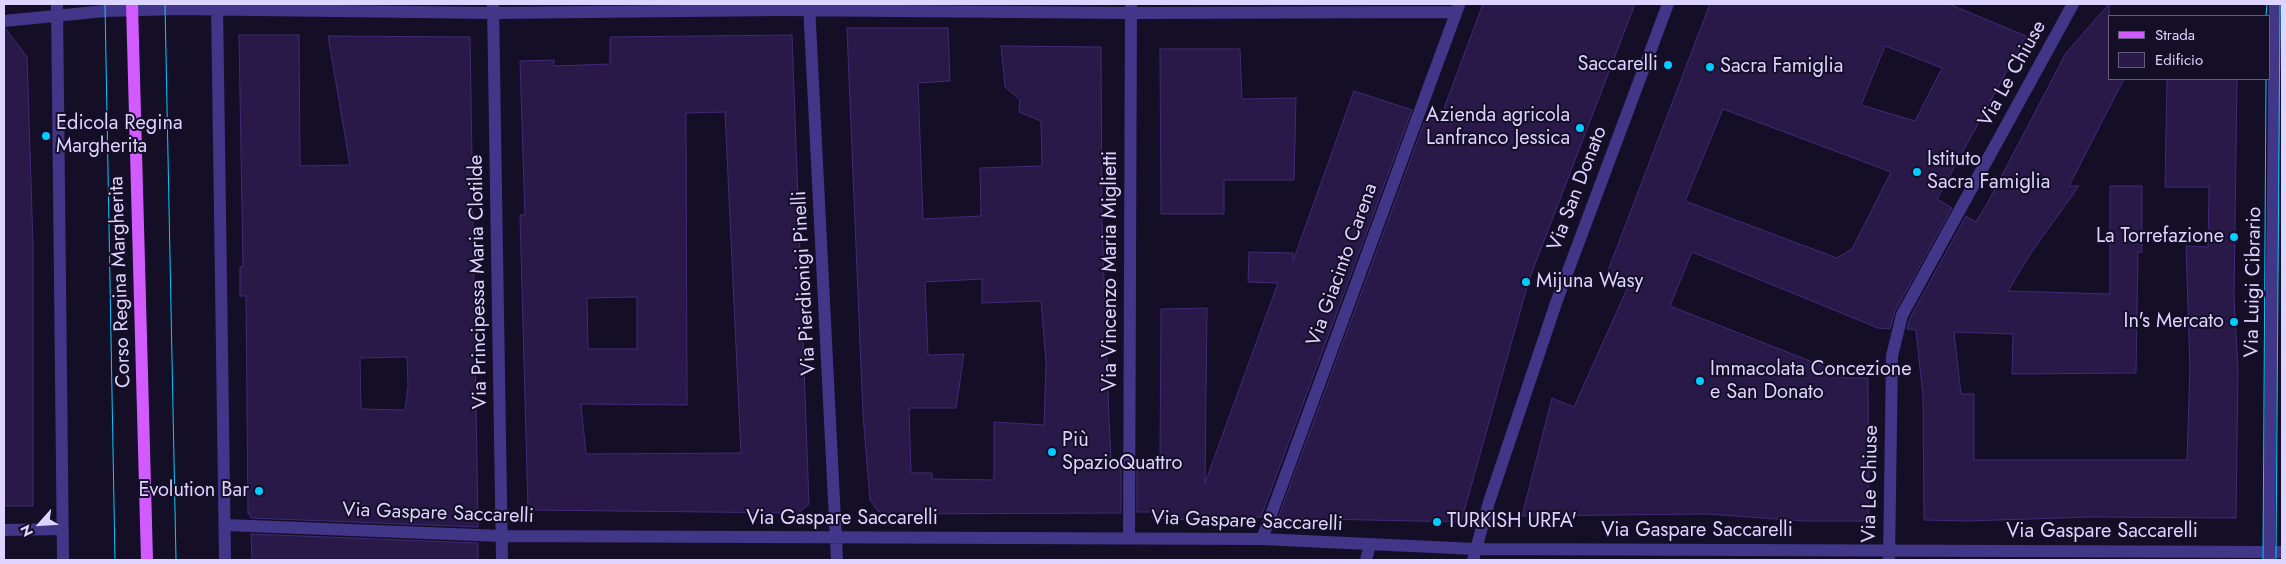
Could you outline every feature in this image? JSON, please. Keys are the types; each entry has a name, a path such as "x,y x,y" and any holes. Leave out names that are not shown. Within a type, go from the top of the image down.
{"main road":[{"name":"Corso Regina Margherita","path":"132,7 147,560"}],"street":[{"name":"Via San Donato","path":"1474,555 1488,502 1556,303 1668,4"},
{"name":"Via Le Chiuse","path":"1889,555 1892,356 1902,315 2074,4"},
{"name":"Via Luigi Cibrario","path":"2269,556 2278,184 2275,4"},
{"path":"4,21 58,9 132,7 493,9 809,7 1458,8"},
{"path":"217,7 225,560"},
{"name":"Via Pierdionigi Pinelli","path":"809,7 837,560"},
{"name":"Via Vincenzo Maria Miglietti","path":"1129,538 1131,8"},
{"name":"Via Giacinto Carena","path":"1262,540 1458,8"},
{"path":"58,9 63,560"},
{"name":"Via Principessa Maria Clotilde","path":"493,9 502,560"},
{"name":"Via Gaspare Saccarelli","path":"225,526 502,536 836,536 1262,540 1370,545 1474,555 2269,556 2282,552"},
{"path":"4,530 63,529"},
{"path":"1366,560 1370,545"}],"building":[{"path":"1483,4 1635,4 1529,280 1461,522 1278,518 1427,115 1440,119"},
{"path":"1710,4 1949,4 2026,36 1937,199 1952,208 1895,311 1890,329 1878,328 1692,252 1670,306 1820,365 1845,378 1868,378 1869,521 1805,521 1706,514 1522,516 1552,398 1574,407 1627,289 1604,281","holes":["1885,46 1942,68 1915,121 1861,105","1723,109 1891,172 1852,249 1837,258 1685,201"]},
{"path":"2109,4 2108,80 2123,80 2069,186 2079,186 2031,253 2008,291 2110,294 2110,186 2142,186 2142,252 2138,252 2136,373 2012,374 2013,334 1954,332 1961,394 1974,394 1974,460 2187,460 2190,368 2186,246 2208,247 2209,187 2165,187 2167,80 2237,80 2234,298 2238,369 2236,518 2092,517 1967,521 1924,520 1923,397 1916,330 1907,329 1910,318 1966,216 1976,222 1988,202 2066,53"},
{"path":"847,28 948,28 950,81 918,83 923,219 981,216 980,168 1042,166 1041,121 1019,112 1020,100 1005,87 1001,46 1101,47 1102,223 1109,419 1111,459 1121,459 1121,513 887,514 878,511 870,500 863,415","holes":["982,279 982,303 1041,301 1046,362 1044,425 994,422 994,480 932,479 932,473 911,473 909,408 956,408 964,354 928,355 925,282"]},
{"path":"4,29 6,29 27,57 33,245 33,506 4,506"},
{"path":"239,35 299,35 300,166 350,165 328,36 470,37 478,527 251,518 250,514 248,514 246,296 240,296 240,267 243,267","holes":["407,357 408,386 405,410 361,409 360,358"]},
{"path":"792,35 809,504 798,513 528,510 520,215 525,215 520,61 554,60 554,66 610,64 610,37","holes":["725,112 741,453 586,454 581,404 687,405 686,113","637,297 637,349 588,349 587,298"]},
{"path":"1160,49 1240,49 1242,99 1296,98 1294,180 1224,180 1224,214 1161,214"},
{"path":"1354,91 1412,110 1261,517 1192,520 1152,518 1152,512 1137,512 1137,459 1160,460 1161,309 1207,308 1205,483 1278,283 1248,282 1249,252 1293,253 1293,261"},
{"path":"251,534 478,543 478,560 252,560"}],"tram line":[{"path":"105,4 115,560"},
{"path":"165,4 176,560"},
{"path":"2266,15 2267,4"},
{"path":"2276,560 2280,4"},
{"path":"2263,560 2266,80"}],"place":[{"name":"Saccarelli","path":"1668,65"},
{"name":"Sacra Famiglia","path":"1710,67"},
{"name":"Azienda agricola Lanfranco Jessica","path":"1580,128"},
{"name":"Edicola Regina Margherita","path":"46,136"},
{"name":"Istituto Sacra Famiglia","path":"1917,172"},
{"name":"La Torrefazione","path":"2234,237"},
{"name":"Mijuna Wasy","path":"1526,282"},
{"name":"In's Mercato","path":"2234,322"},
{"name":"Immacolata Concezione e San Donato","path":"1700,381"},
{"name":"Più SpazioQuattro","path":"1052,452"},
{"name":"Evolution Bar","path":"259,491"},
{"name":"TURKISH URFA'","path":"1437,522"}]}
